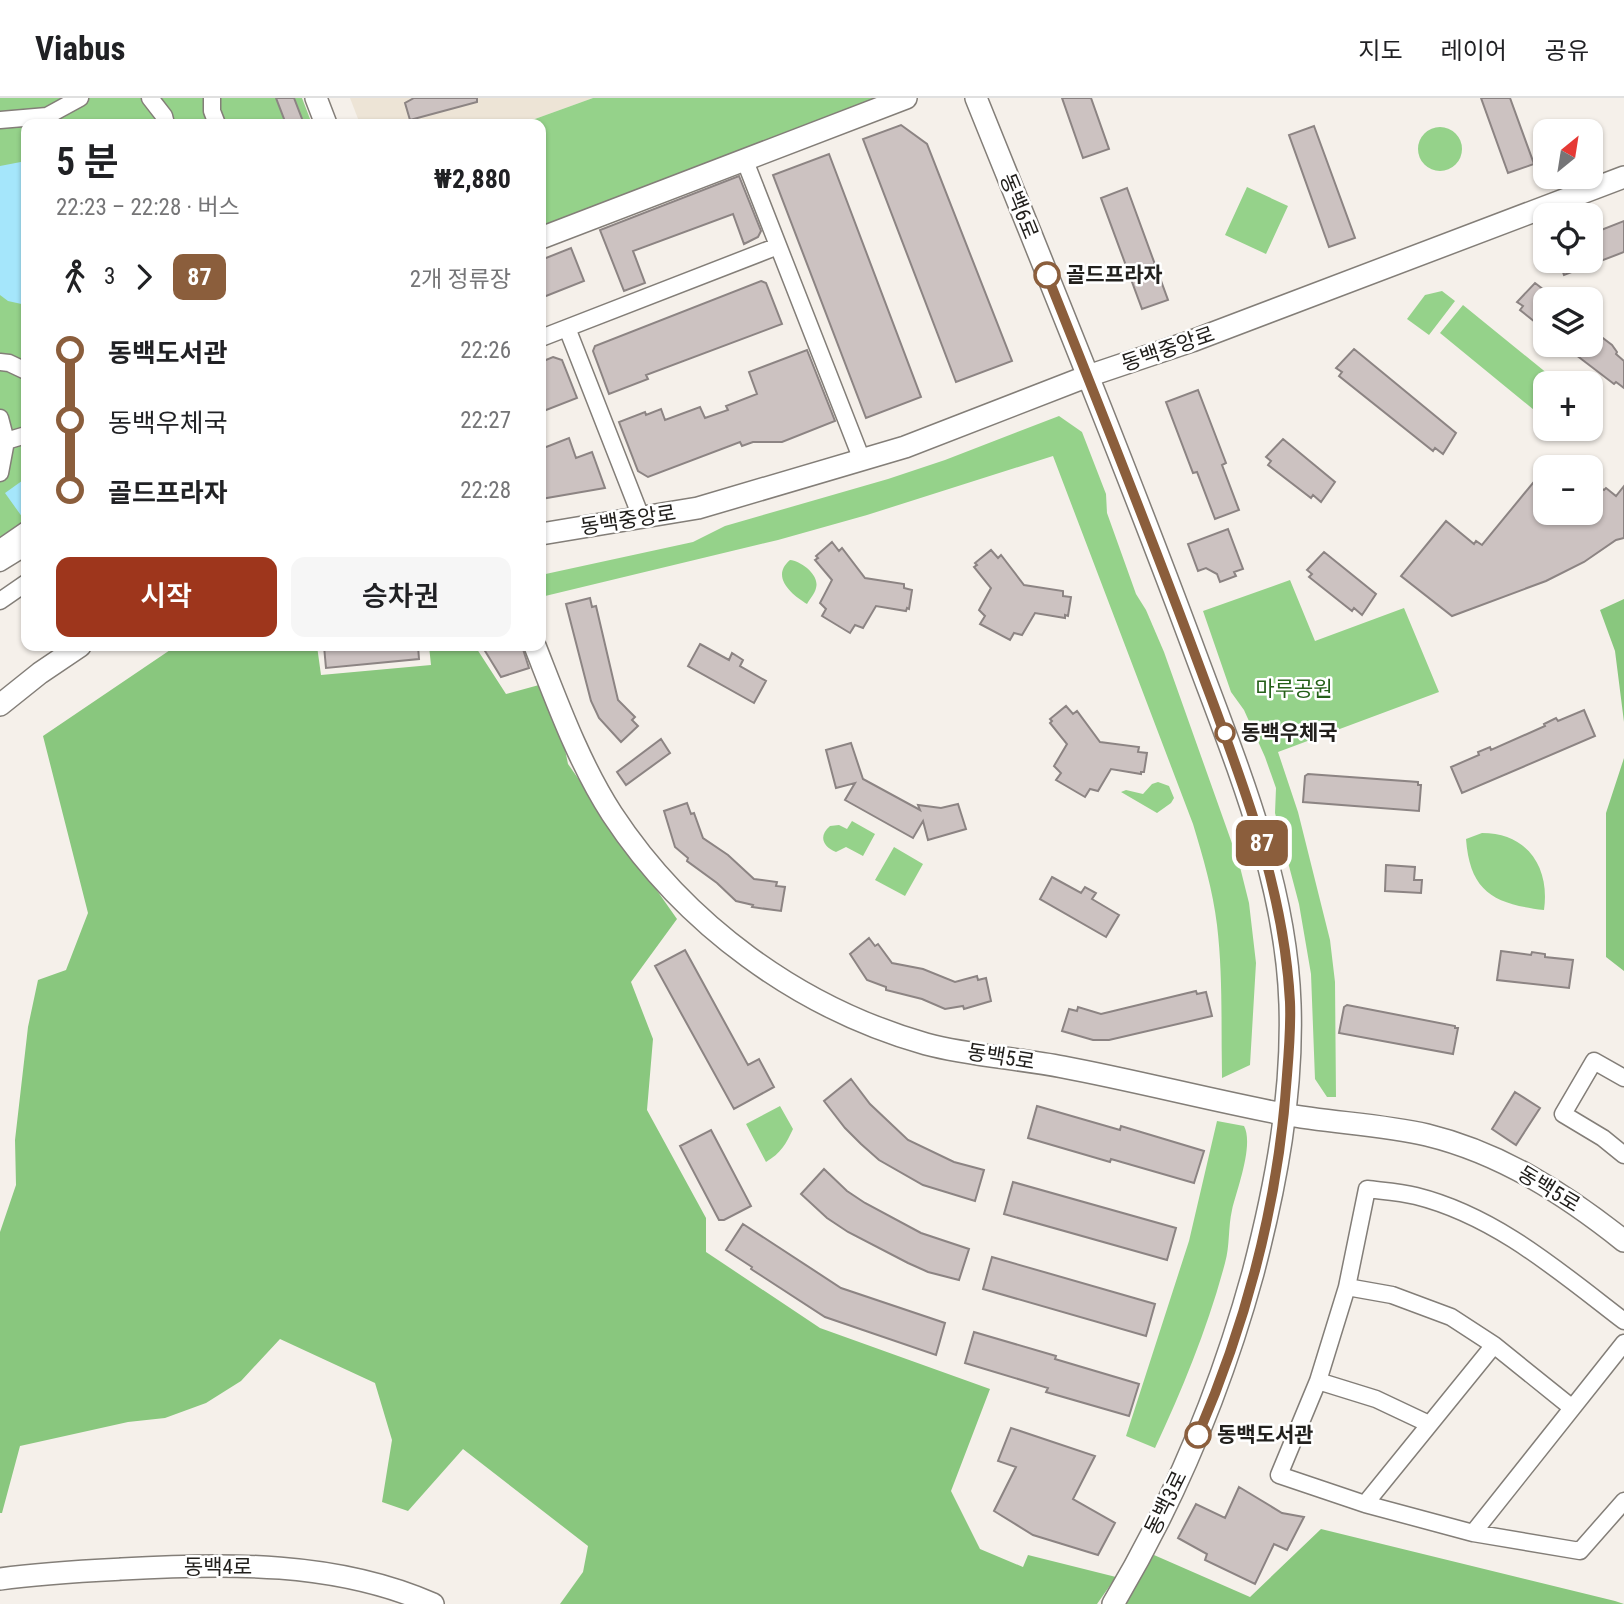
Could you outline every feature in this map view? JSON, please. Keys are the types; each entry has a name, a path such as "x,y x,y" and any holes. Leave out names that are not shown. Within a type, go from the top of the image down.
{"street":[{"path":"0,120 47,116 80,98"},
{"path":"150,98 165,119"},
{"path":"212,98 215,119"},
{"path":"316,98 324,119"},
{"path":"546,236 906,98"},
{"name":"동백6로","path":"976,98 1088,376 1233,755 1258,830 1285,949 1290,1004 1285,1114"},
{"path":"745,161 862,460"},
{"name":"동백중앙로","path":"546,533 698,508 905,447 1088,376 1192,341 1624,177"},
{"path":"546,336 778,246"},
{"path":"567,328 640,517"},
{"path":"0,362 21,369"},
{"path":"0,418 6,441 0,473"},
{"path":"6,441 21,436"},
{"path":"0,548 21,533"},
{"path":"0,563 21,550"},
{"path":"0,601 20,591"},
{"path":"0,705 73,651"},
{"name":"동백5로","path":"537,651 559,708 612,814 674,890 699,916 742,953 817,1001 850,1017 928,1044 1059,1066 1285,1114 1425,1135 1465,1146 1541,1181 1588,1212 1624,1241"},
{"path":"1624,1078 1594,1061 1563,1114 1603,1138 1624,1155"},
{"name":"동백3로","path":"1113,1604 1180,1480 1219,1384 1264,1234 1280,1158 1285,1114"},
{"path":"1624,1321 1539,1256 1501,1231 1416,1196 1367,1189 1346,1287 1318,1381 1279,1475 1365,1504 1473,1534 1580,1551 1624,1501"},
{"path":"1346,1287 1392,1295 1451,1317 1494,1345 1572,1407"},
{"path":"1473,1534 1624,1343"},
{"path":"1365,1504 1494,1345"},
{"path":"1318,1381 1376,1399 1429,1424"},
{"name":"동백4로","path":"0,1579 118,1569 241,1565 325,1574 433,1604"}],"shaded area":[{"path":"350,98 593,98 535,119 358,119"}],"green space":[{"path":"0,98 302,98 310,119 21,119 21,538 0,552"},
{"path":"593,98 885,98 546,225 546,119 535,119"},
{"path":"1440,127 1456,133 1462,149 1456,165 1440,171 1424,165 1418,149 1424,133"},
{"path":"1247,187 1288,206 1266,254 1225,235"},
{"path":"1442,291 1455,301 1429,335 1407,319 1425,295"},
{"path":"1463,305 1544,371 1533,371 1533,409 1440,333"},
{"path":"1059,416 1082,432 1106,494 1107,513 1136,594 1164,652 1239,863 1249,903 1256,963 1250,1065 1222,1078 1219,944 1204,861 1193,824 1053,456 778,540 546,596 546,574 693,542 725,526 945,460"},
{"path":"790,560 804,566 815,578 815,590 807,604 785,585 782,573"},
{"name":"마루공원","path":"1290,580 1315,641 1404,608 1439,692 1278,752 1298,812 1330,940 1335,982 1336,1097 1327,1097 1315,1079 1311,974 1299,904 1275,813 1276,788 1244,710 1231,692 1203,611"},
{"path":"1624,599 1624,722 1615,651 1600,610"},
{"path":"169,651 318,651 321,675 431,665 430,651 478,651 506,694 539,685 563,740 568,764 677,919 631,982 653,1039 647,1110 706,1218 706,1252 820,1328 990,1389 951,1491 980,1549 1023,1567 1028,1555 1116,1577 1097,1604 560,1604 583,1572 588,1546 463,1449 408,1511 382,1502 392,1440 375,1383 280,1339 241,1381 206,1403 165,1418 128,1422 20,1446 0,1513 0,1232 16,1185 15,1140 28,1027 38,980 66,970 88,913 43,736"},
{"path":"1624,758 1624,971 1606,957 1606,813"},
{"path":"1158,782 1169,786 1174,798 1157,813 1121,792 1126,790 1143,794 1152,784"},
{"path":"852,821 875,834 863,856 846,847 836,852 824,841 824,834 830,826 839,825 847,829"},
{"path":"1482,833 1512,839 1532,856 1543,880 1544,910 1498,899 1479,883 1468,857 1466,839"},
{"path":"894,847 923,864 905,896 875,880"},
{"path":"780,1106 793,1129 782,1148 766,1162 746,1124"},
{"path":"1217,1121 1244,1126 1247,1134 1246,1155 1232,1210 1227,1257 1194,1357 1155,1448 1126,1436 1189,1241"},
{"path":"1321,1529 1624,1604 1125,1604 1154,1555 1250,1597"}],"water":[{"path":"21,162 21,304 8,301 0,295 0,166"},
{"path":"21,482 21,515 5,493"}],"building":[{"path":"276,98 294,98 302,119 284,119"},
{"path":"414,98 477,98 477,102 414,119 410,119 405,103"},
{"path":"1062,98 1091,98 1109,149 1083,158"},
{"path":"1481,98 1510,98 1533,161 1533,164 1508,173"},
{"path":"901,125 927,144 1012,361 956,382 863,139"},
{"path":"1314,126 1355,238 1329,247 1289,135"},
{"path":"829,154 921,397 866,418 773,175"},
{"path":"739,176 761,231 758,237 744,244 733,214 633,251 645,283 624,291 600,230"},
{"path":"1127,188 1168,300 1142,309 1101,198"},
{"path":"1624,221 1624,252 1603,260 1603,229"},
{"path":"571,248 584,281 546,296 546,258"},
{"path":"761,281 766,283 782,324 646,375 648,379 609,394 593,351 595,346"},
{"path":"1535,283 1540,287 1533,287 1533,320 1520,310 1523,306 1517,302"},
{"path":"1603,338 1624,361 1624,388 1603,376 1603,371 1597,371 1579,357 1603,357"},
{"path":"1354,349 1456,433 1443,454 1435,448 1433,451 1339,376 1342,372 1336,368"},
{"path":"807,350 835,421 782,442 753,442 742,446 740,442 648,477 638,471 619,422 661,409 665,420 700,407 705,418 728,410 726,406 757,394 749,372"},
{"path":"553,357 562,360 577,398 546,410 546,360"},
{"path":"1198,390 1226,463 1222,465 1239,510 1215,519 1197,472 1193,473 1166,402"},
{"path":"569,438 576,458 592,452 605,488 546,498 546,447"},
{"path":"1283,439 1335,482 1321,502 1313,495 1311,498 1268,465 1271,461 1266,457"},
{"path":"1533,483 1533,525 1603,525 1603,489 1606,488 1616,496 1624,486 1624,538 1616,540 1584,562 1546,581 1452,616 1401,576 1446,521 1474,544 1476,541 1482,545"},
{"path":"1228,529 1243,569 1234,572 1236,576 1220,582 1217,574 1206,568 1198,571 1188,544"},
{"path":"832,542 839,551 842,548 865,578 904,584 904,588 912,590 909,609 906,611 876,606 863,628 855,625 850,633 822,616 826,609 820,603 832,580 815,560"},
{"path":"991,550 998,558 1001,555 1024,585 1063,591 1063,596 1071,597 1068,616 1065,615 1065,618 1035,613 1022,635 1014,633 1010,640 980,624 985,616 979,610 991,588 974,567 977,565 975,563"},
{"path":"1324,552 1376,594 1362,615 1354,608 1352,611 1309,577 1312,574 1307,570"},
{"path":"590,598 592,607 596,606 618,700 635,717 632,720 638,726 621,742 599,718 591,701 566,604"},
{"path":"700,644 729,660 732,653 743,660 740,666 766,681 754,703 688,666"},
{"path":"324,651 418,651 419,659 326,668"},
{"path":"485,651 524,651 529,668 501,677"},
{"path":"1066,706 1073,714 1077,711 1100,742 1139,747 1138,752 1147,753 1144,772 1141,774 1111,769 1098,791 1090,789 1085,797 1056,780 1061,773 1054,766 1067,744 1050,723 1050,719"},
{"path":"1584,710 1595,736 1462,793 1451,767 1479,755 1478,752 1490,747 1491,750 1545,726 1544,724 1556,718 1558,721"},
{"path":"661,739 670,753 626,785 617,772"},
{"path":"851,743 863,779 920,810 918,805 941,808 958,804 966,829 928,840 923,821 913,838 845,800 855,783 836,788 826,750"},
{"path":"1308,774 1418,782 1418,785 1421,785 1419,811 1303,802 1305,776"},
{"path":"687,803 691,814 694,813 703,838 728,855 754,879 777,882 776,886 785,887 781,911 752,907 753,905 736,901 687,861 688,858 675,847 664,811"},
{"path":"1386,865 1415,867 1414,880 1422,880 1421,893 1385,891"},
{"path":"1052,877 1081,893 1085,887 1096,893 1092,899 1119,915 1106,937 1040,899"},
{"path":"869,938 875,946 878,944 892,963 923,969 955,982 977,976 978,980 986,978 991,1001 964,1009 963,1006 945,1009 922,999 886,990 886,987 867,980 850,954"},
{"path":"685,950 748,1065 759,1059 774,1087 734,1109 655,966"},
{"path":"1501,951 1531,955 1532,952 1545,954 1545,957 1573,960 1569,988 1497,980"},
{"path":"1196,991 1197,994 1206,992 1212,1016 1109,1040 1093,1040 1062,1031 1069,1009 1077,1011 1078,1007 1101,1014"},
{"path":"1347,1005 1455,1026 1458,1028 1453,1054 1339,1033 1344,1007"},
{"path":"851,1079 870,1104 908,1140 954,1162 984,1170 975,1201 923,1185 879,1160 861,1144 824,1101"},
{"path":"1515,1092 1540,1108 1516,1145 1492,1129"},
{"path":"1037,1106 1120,1130 1121,1126 1204,1151 1194,1183 1028,1138"},
{"path":"711,1130 751,1206 724,1220 719,1220 680,1146"},
{"path":"824,1169 847,1191 865,1203 921,1233 969,1249 959,1280 928,1272 908,1263 827,1218 801,1194"},
{"path":"1013,1182 1176,1228 1167,1260 1004,1214"},
{"path":"743,1224 841,1288 945,1323 936,1355 825,1317 751,1269 752,1267 726,1250"},
{"path":"992,1257 1155,1304 1146,1336 983,1289"},
{"path":"974,1332 1139,1384 1129,1416 1046,1392 1048,1388 965,1363"},
{"path":"1011,1428 1095,1456 1073,1499 1115,1523 1098,1555 1033,1535 994,1511 1016,1467 998,1461"},
{"name":"동백도서관","path":"1239,1487 1282,1513 1304,1517 1287,1550 1274,1544 1255,1584 1205,1560 1207,1554 1178,1538 1196,1504 1225,1518"}],"bus line":[{"name":"87","path":"1047,275 1171,589 1233,755 1275,891 1285,949 1290,1004 1289,1052 1280,1158 1264,1234 1235,1336 1198,1435"}],"place":[{"name":"골드프라자","path":"1047,275"},
{"name":"동백우체국","path":"1225,733"},
{"name":"동백도서관","path":"1198,1435"}]}
